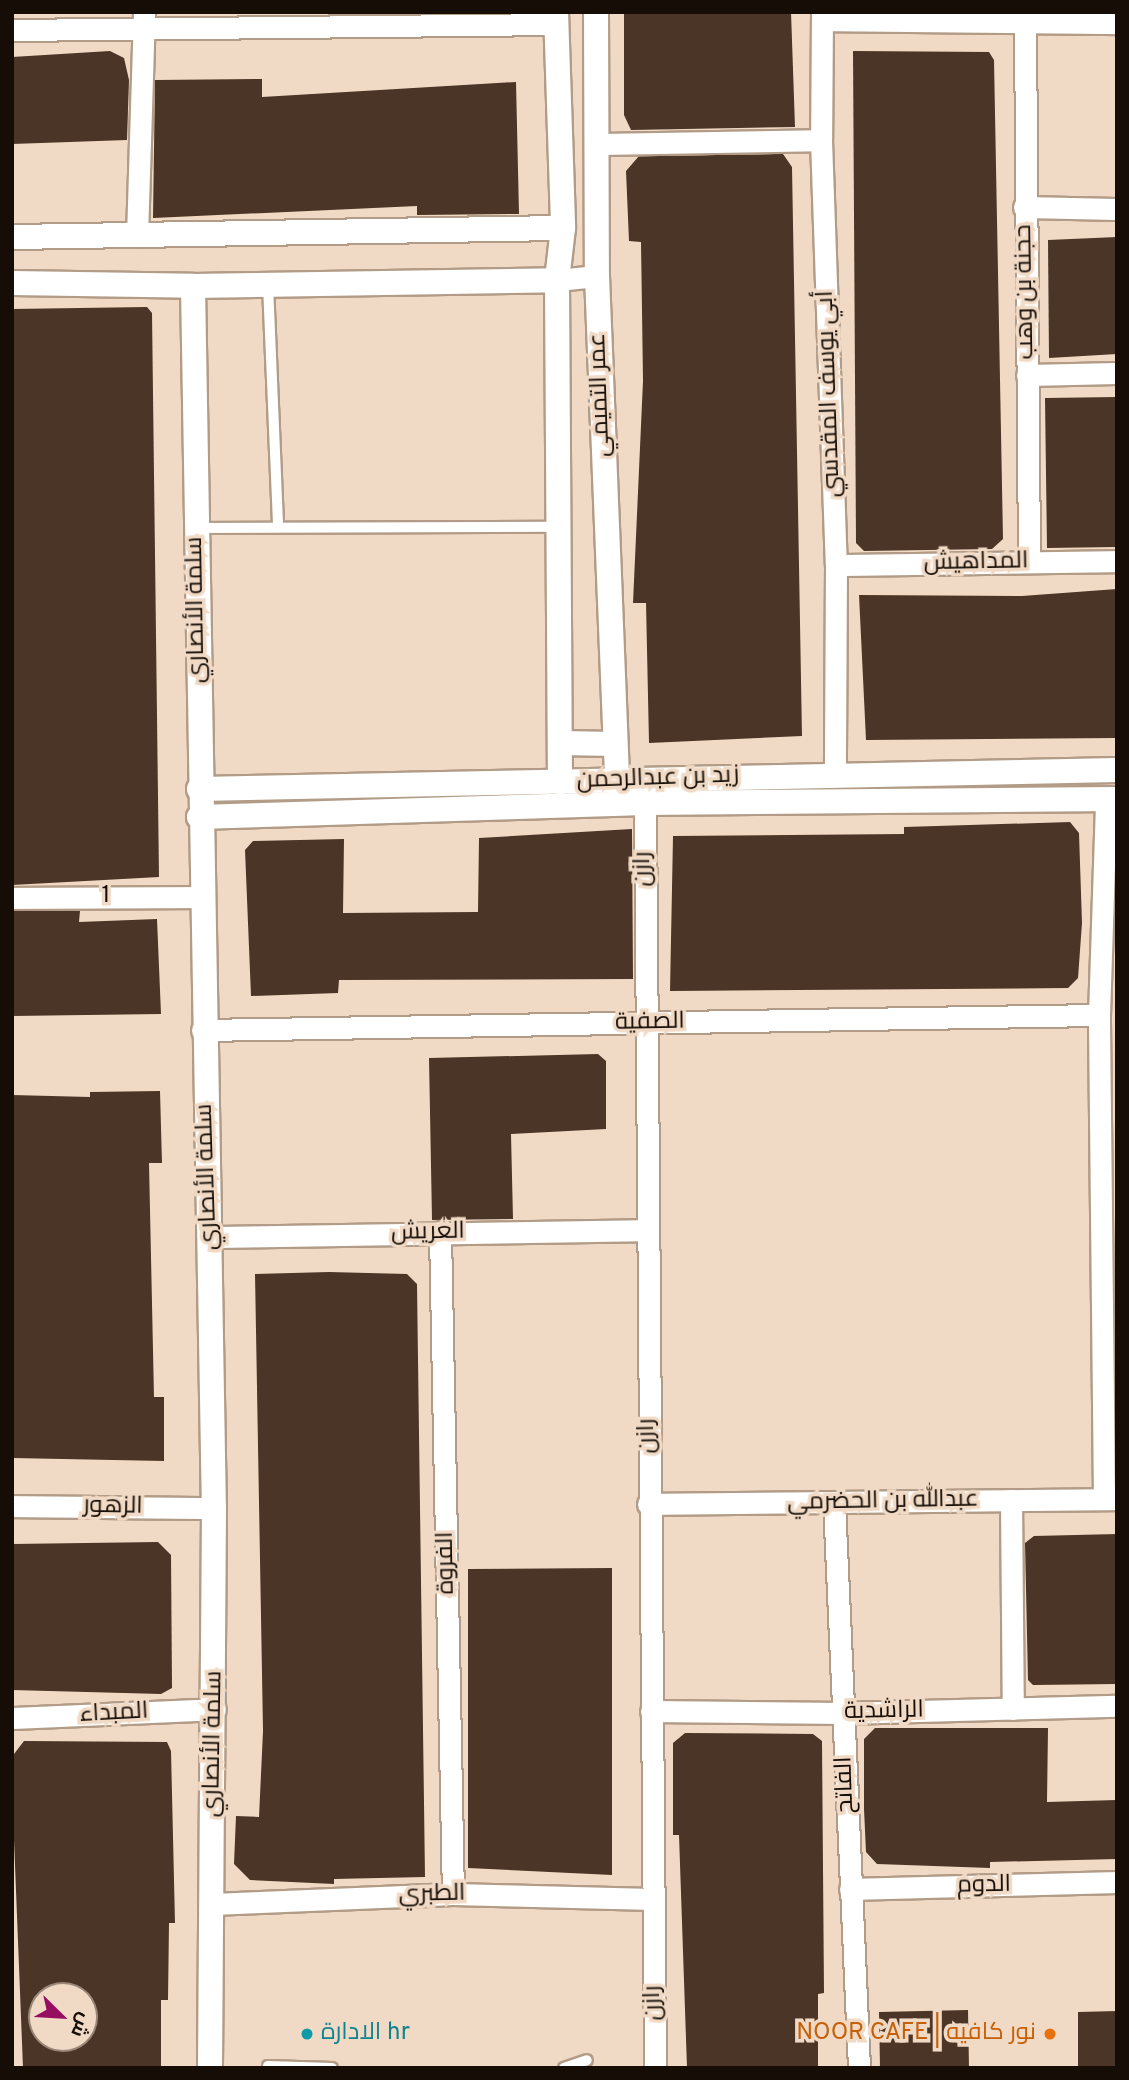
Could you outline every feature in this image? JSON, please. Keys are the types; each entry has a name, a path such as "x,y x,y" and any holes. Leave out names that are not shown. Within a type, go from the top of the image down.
{"street":[{"name":"عمر التميمي","path":"596,12 597,276 617,778"},
{"path":"822,16 1117,23"},
{"name":"أبي يوسف المقدسي","path":"822,16 821,140 836,565 835,775"},
{"path":"137,236 144,18"},
{"path":"12,30 144,18 556,18 564,228 556,280 560,782"},
{"name":"حجنة بن وهب","path":"1025,21 1024,207 1029,562"},
{"path":"596,144 821,140"},
{"path":"1024,207 1117,209"},
{"path":"12,237 564,228"},
{"path":"12,283 193,286 556,280 597,276"},
{"name":"سلمة الأنصاري","path":"193,286 202,1030 211,1237 214,1508 215,1709 210,2068"},
{"path":"1027,375 1117,373"},
{"name":"المداهيش","path":"836,565 1117,561"},
{"path":"560,743 615,744"},
{"name":"زيد بن عبدالرحمن","path":"199,789 560,782 617,778 1117,770"},
{"path":"1110,1499 1109,1313 1099,1015 1111,799"},
{"name":"زيد بن عبدالرحمن","path":"199,817 645,803 1111,799"},
{"name":"رازن","path":"645,803 643,1023 655,2068"},
{"name":"1","path":"12,898 200,897"},
{"name":"الصفية","path":"202,1030 1099,1015"},
{"name":"العريش","path":"211,1237 646,1230"},
{"name":"الفروة","path":"440,1232 453,1894"},
{"name":"عبدالله بن الحضرمي","path":"648,1504 1110,1499"},
{"path":"1011,1500 1013,1709"},
{"name":"الفاتح","path":"834,1502 859,2068"},
{"name":"الزهور","path":"12,1506 214,1508"},
{"name":"الراشدية","path":"651,1711 843,1713 1117,1706"},
{"name":"المبداء","path":"12,1718 215,1709"},
{"name":"الدوم","path":"850,1889 1117,1882"},
{"name":"الطبري","path":"212,1904 453,1894 653,1899"}],"lane":[{"path":"268,285 278,527"},
{"path":"196,528 558,527"},
{"path":"564,2068 587,2060"},
{"path":"268,2066 326,2067"}],"building":[{"path":"624,12 791,12 795,127 631,130 624,115"},
{"path":"110,51 124,58 129,80 127,140 12,144 12,57"},
{"path":"853,51 989,52 994,60 1003,539 992,549 864,551 856,543"},
{"path":"262,79 262,97 516,82 519,214 417,215 417,206 153,218 155,80"},
{"path":"783,154 792,167 802,736 649,743 646,603 633,603 643,381 641,242 629,241 626,171 639,156"},
{"path":"1117,237 1117,354 1049,358 1048,240"},
{"path":"147,307 152,313 159,877 12,885 12,309"},
{"path":"1117,397 1117,547 1047,548 1045,398"},
{"path":"1117,589 1117,738 866,740 859,595 1022,596"},
{"path":"1070,822 1079,833 1082,923 1078,978 1068,988 670,991 673,836 904,834 904,827"},
{"path":"632,829 633,979 339,980 338,993 251,996 245,850 253,841 344,839 343,913 478,912 479,838"},
{"path":"12,911 80,911 79,922 157,919 161,1014 12,1016"},
{"path":"598,1054 606,1061 606,1129 511,1134 513,1219 432,1220 429,1058"},
{"path":"160,1091 162,1163 149,1163 154,1397 164,1397 164,1461 12,1458 12,1095 90,1097 90,1092"},
{"path":"255,1274 407,1274 417,1284 425,1877 334,1879 334,1884 250,1880 234,1864 236,1816 259,1817 263,1731"},
{"path":"1117,1534 1117,1684 1033,1685 1028,1680 1025,1543 1034,1536"},
{"path":"158,1542 171,1555 172,1688 161,1694 12,1690 12,1544"},
{"path":"612,1568 612,1875 468,1868 468,1569"},
{"path":"875,1728 1048,1728 1047,1802 1117,1800 1117,1859 990,1862 990,1868 877,1864 866,1852 864,1809 864,1739"},
{"path":"685,1733 813,1734 822,1741 824,1993 818,1994 818,2068 687,2068 679,1835 673,1835 673,1743"},
{"path":"24,1741 167,1742 171,1751 175,1923 169,1923 168,2000 161,2000 161,2068 23,2068 14,1840 14,1754"},
{"path":"968,2010 969,2068 880,2068 879,2012"},
{"path":"1117,2011 1117,2068 1078,2068 1078,2012"}],"place":[{"name":"الادارة hr","path":"307,2034"},
{"name":"NOOR CAFE | نور كافيه","path":"1050,2034"}]}
